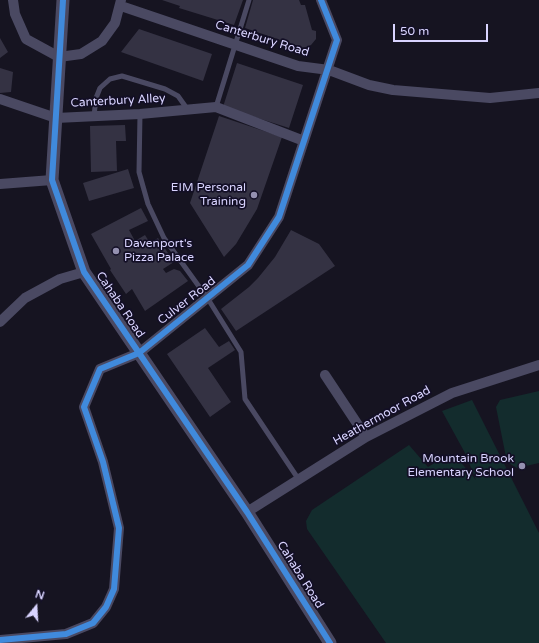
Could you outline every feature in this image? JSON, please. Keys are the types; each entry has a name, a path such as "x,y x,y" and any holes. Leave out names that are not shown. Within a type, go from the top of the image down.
{"street":[{"path":"12,0 15,14 26,38 59,57 81,54 102,41 115,23 121,3"},
{"name":"Cahaba Road","path":"63,0 52,180 84,272 247,512 330,643"},
{"name":"Culver Road","path":"0,640 66,634 93,623 106,607 114,589 119,528 103,462 84,407 100,369 139,353 208,299 248,265 279,217 329,70 337,40 321,0"},
{"name":"Canterbury Road","path":"121,3 298,66 329,70 368,86 393,90 490,98 539,93"},
{"name":"Canterbury Alley","path":"0,99 56,118 140,114 216,107"},
{"path":"216,107 304,141"},
{"path":"0,184 52,180"},
{"path":"0,322 25,298 60,279 84,272"},
{"name":"Heathermoor Road","path":"247,512 366,438 452,393 539,365"},
{"path":"325,375 366,438"}],"lane":[{"path":"216,107 250,0"},
{"path":"94,116 96,98 100,88 110,79 122,76 164,89 178,96 188,110"},
{"path":"140,114 140,172 148,204 164,238 208,299 241,352 245,399 299,480"}],"green space":[{"path":"539,391 539,463 517,468 507,462 496,407 500,400"},
{"path":"472,400 539,533 539,643 386,643 307,529 306,521 312,510 409,445 428,467 449,454 457,458 476,480 465,453 442,411"}],"building":[{"path":"162,0 243,0 234,25 179,8 180,6"},
{"path":"253,0 299,0 301,5 305,5 312,30 316,31 316,39 311,45 304,48 245,28"},
{"path":"139,29 212,54 203,81 121,52"},
{"path":"0,38 8,52 0,58"},
{"path":"237,63 303,85 289,128 223,107"},
{"path":"0,68 13,72 11,92 0,93"},
{"path":"219,116 282,137 257,209 236,244 224,257 190,203"},
{"path":"125,125 126,141 116,141 117,171 91,172 90,126"},
{"path":"128,169 134,188 89,201 83,183"},
{"path":"141,208 148,221 129,230 135,241 145,235 150,243 158,238 174,262 163,269 166,273 174,269 180,271 188,281 145,311 132,289 126,294 110,270 111,269 91,234"},
{"path":"291,230 319,244 335,266 236,331 221,309 258,278 275,257"},
{"path":"205,328 219,347 229,341 235,350 208,368 231,402 210,417 167,354"}],"cycle path":[{"path":"63,0 52,180 84,272 247,512 330,643"},
{"path":"0,640 66,634 93,623 106,607 114,589 119,528 103,462 84,407 100,369 139,353 248,265 279,217 337,40 321,0"}],"place":[{"name":"EIM Personal Training","path":"254,195"},
{"name":"Davenport's Pizza Palace","path":"116,251"},
{"name":"Mountain Brook Elementary School","path":"522,466"}]}
